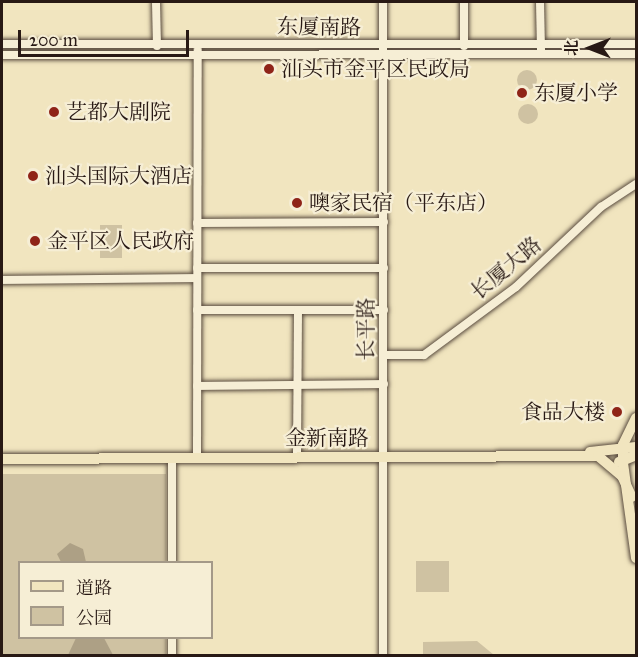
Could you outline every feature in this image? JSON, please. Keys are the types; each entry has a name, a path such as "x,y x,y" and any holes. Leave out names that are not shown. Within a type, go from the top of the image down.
{"main road":[{"path":"636,420 623,446 623,463 632,497 636,558"},
{"path":"598,454 636,420"},
{"name":"金新南路","path":"2,458 598,454 623,446 636,447"},
{"name":"金新南路","path":"2,458 198,454 386,455"},
{"path":"598,454 623,463"},
{"path":"598,454 622,476 632,497"},
{"path":"623,463 636,455"}],"street":[{"path":"156,2 157,48"},
{"name":"长平路","path":"384,2 387,355 384,656"},
{"path":"464,2 464,46"},
{"path":"540,2 541,50"},
{"path":"198,43 198,454"},
{"name":"东厦南路","path":"2,55 157,48 198,43 385,51 464,46 636,54"},
{"name":"东厦南路","path":"2,44 157,48 198,53 541,50 636,44"},
{"name":"长平路","path":"385,51 384,384 386,455"},
{"name":"长厦大路","path":"387,355 424,355 516,287 601,207 636,184"},
{"path":"198,223 384,222"},
{"path":"198,268 384,268"},
{"path":"2,280 198,278"},
{"path":"198,310 384,310"},
{"path":"297,454 298,310"},
{"path":"198,386 384,384"},
{"path":"172,458 172,561"},
{"path":"172,639 172,656"}],"green space":[{"path":"527,70 534,73 537,80 534,87 527,90 520,87 517,80 520,73"},
{"path":"528,104 535,107 538,114 535,121 528,124 521,121 518,114 521,107"},
{"path":"100,225 122,225 122,258 100,258"},
{"path":"2,474 166,474 166,561 18,561 18,639 166,639 166,655 2,656"},
{"path":"416,561 449,561 449,592 416,592"},
{"path":"477,641 494,655 423,655 423,642"}],"shaded area":[{"path":"70,543 83,549 86,561 60,561 57,554"},
{"path":"76,639 105,639 113,655 68,655"}],"place":[{"name":"汕头市金平区民政局","path":"269,69"},
{"name":"东厦小学","path":"522,93"},
{"name":"艺都大剧院","path":"54,112"},
{"name":"汕头国际大酒店","path":"33,176"},
{"name":"噢家民宿（平东店）","path":"297,203"},
{"name":"金平区人民政府","path":"35,241"},
{"name":"食品大楼","path":"617,412"}]}
